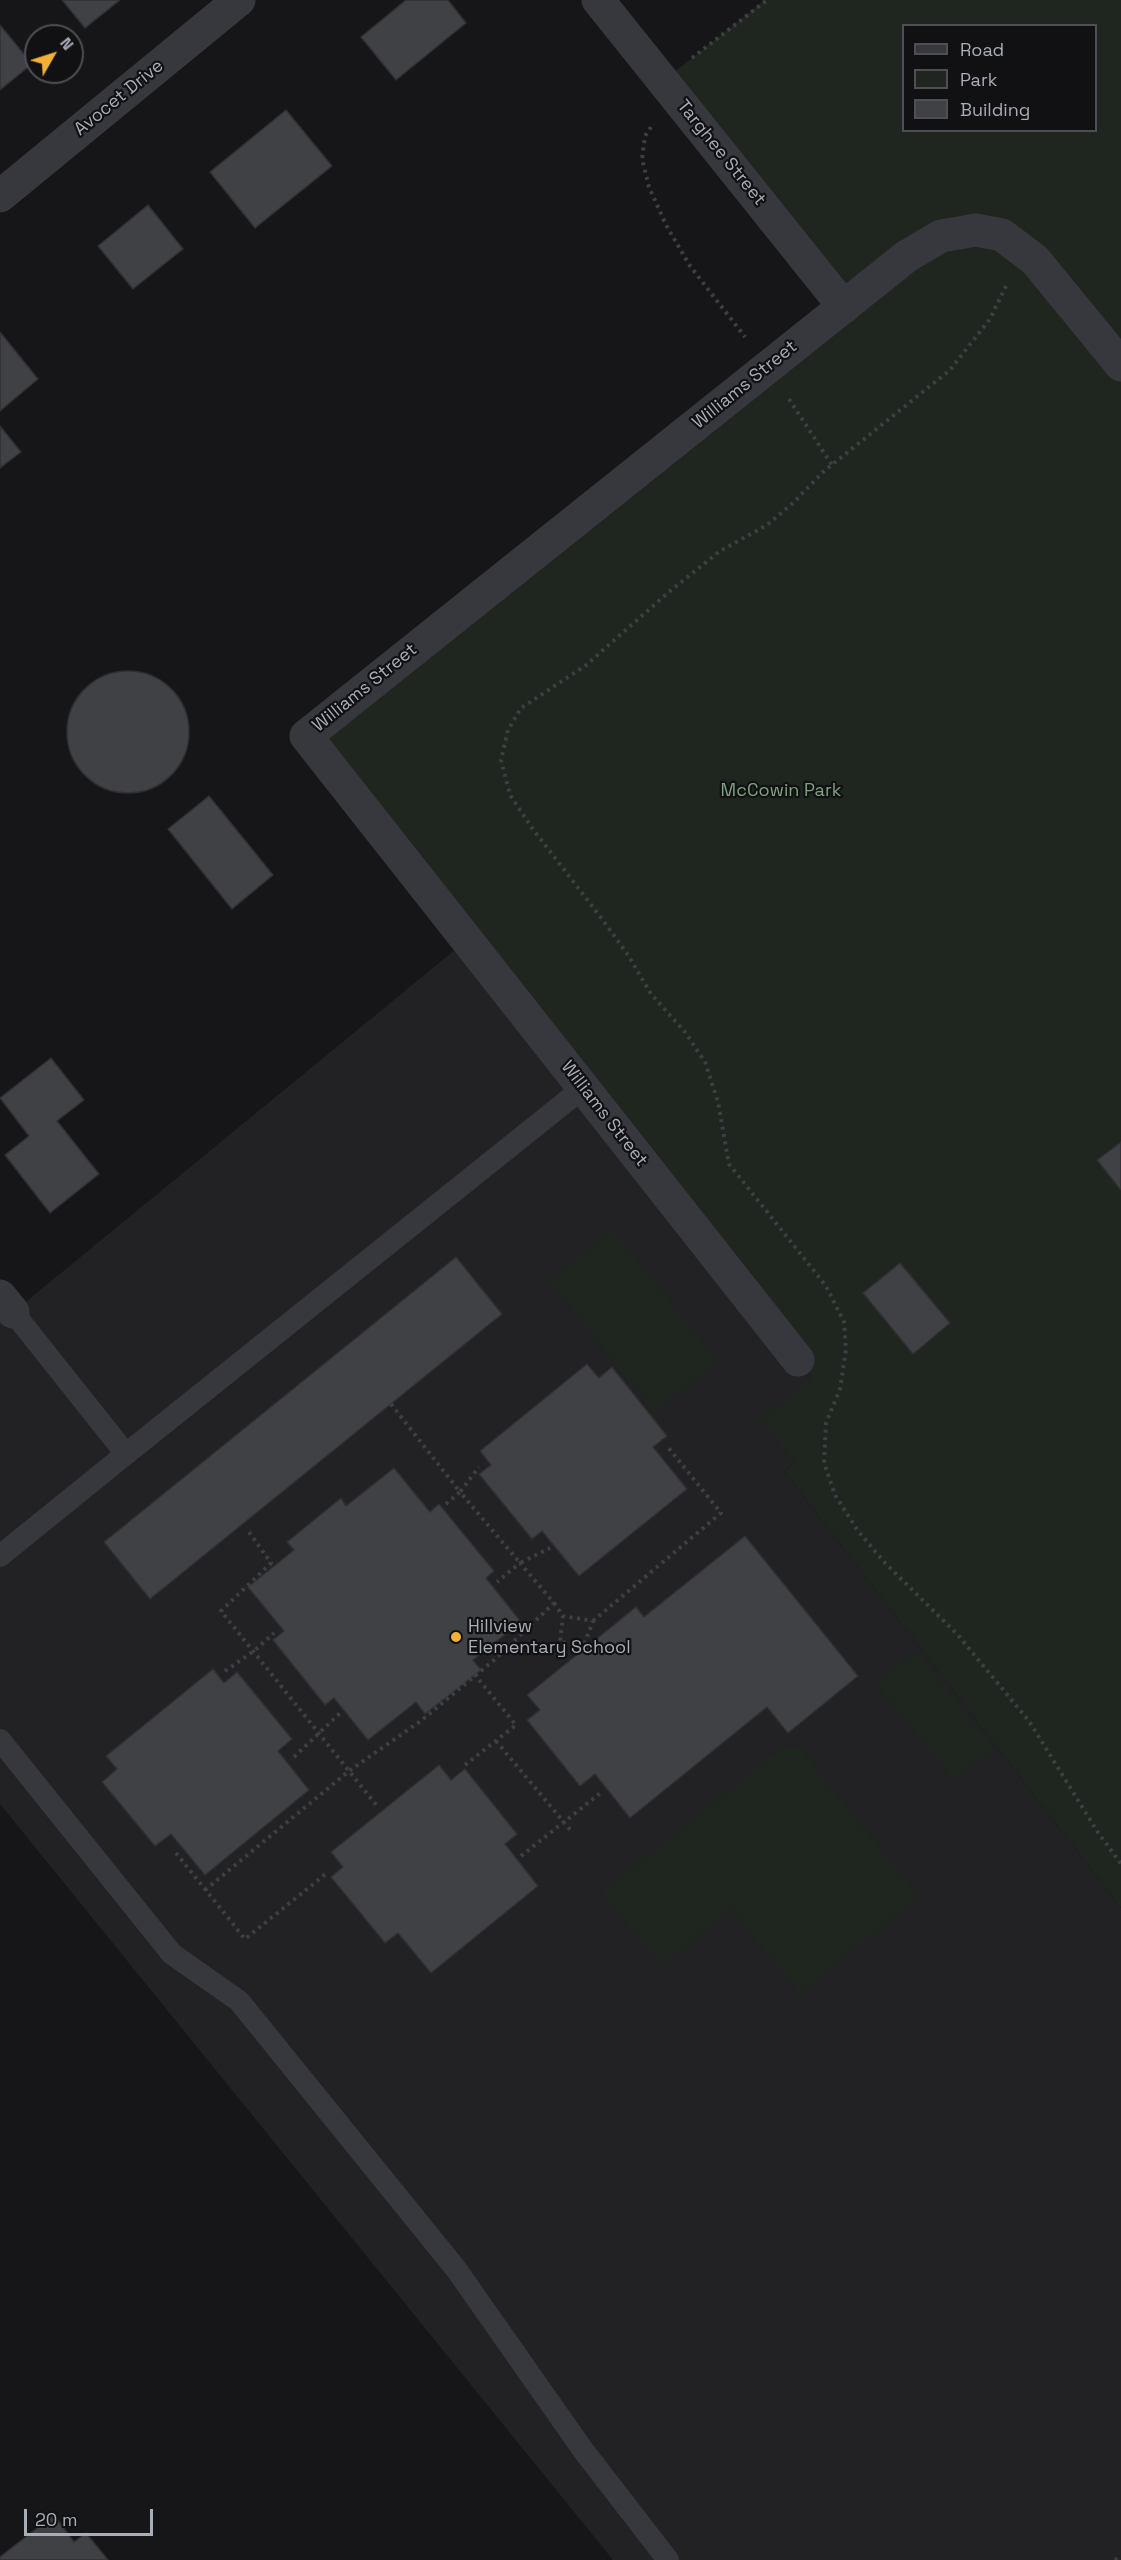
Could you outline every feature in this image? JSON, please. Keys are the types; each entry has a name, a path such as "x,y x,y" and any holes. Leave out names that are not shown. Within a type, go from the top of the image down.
{"street":[{"name":"Avocet Drive","path":"0,196 239,0"},
{"name":"Targhee Street","path":"598,0 844,307"},
{"name":"Williams Street","path":"798,1360 306,736 907,256 941,236 976,230 1002,235 1035,260 1121,364"}],"lane":[{"path":"0,1556 583,1088"},
{"path":"7,1304 126,1454"},
{"path":"0,1740 172,1954 239,2001 456,2268 583,2450 668,2560"}],"path":[{"path":"692,59 767,0"},
{"path":"653,124 645,136 642,159 649,187 666,225 690,267 748,341"},
{"path":"1000,299 990,319 950,370 832,465 767,525 720,551 670,591 585,666 521,708 508,730 501,760 510,795 521,812 628,955 651,994 685,1032 705,1062 718,1102 729,1164 826,1286 844,1322 846,1350 840,1389 826,1423 824,1463 835,1496 858,1531 885,1563 957,1634 1029,1721 1097,1832 1121,1864"},
{"path":"786,395 832,465"},
{"path":"391,1404 460,1492 554,1603 563,1616 560,1642 584,1645 593,1621 721,1513 667,1446"},
{"path":"446,1504 460,1492 479,1467"},
{"path":"249,1532 271,1563 221,1611 377,1806"},
{"path":"497,1582 520,1563 550,1548"},
{"path":"205,1890 349,1771 422,1720 554,1603"},
{"path":"563,1616 593,1621"},
{"path":"225,1671 254,1652 274,1633"},
{"path":"465,1765 516,1725 475,1675"},
{"path":"294,1757 340,1713"},
{"path":"496,1741 572,1832"},
{"path":"521,1856 603,1791"},
{"path":"176,1854 245,1939 327,1873"},
{"path":"1115,2560 1121,2556"}],"shaded area":[{"name":"Hillview Elementary School","path":"467,940 812,1378 795,1462 784,1471 1121,1908 1121,2560 613,2560 0,1804 0,1323"}],"green space":[{"name":"McCowin Park","path":"765,0 1121,0 1121,1908 784,1471 795,1462 759,1419 812,1378 306,736 844,307 663,81"},
{"path":"612,1229 718,1362 654,1413 549,1280"},
{"path":"916,1652 995,1749 955,1781 876,1683"},
{"path":"781,1748 799,1748 919,1897 800,1994 731,1909 661,1966 602,1893"}],"building":[{"path":"62,0 120,0 85,28"},
{"path":"406,0 448,0 466,23 396,80 361,37"},
{"path":"0,25 24,54 24,70 0,90"},
{"path":"286,110 332,166 255,228 210,172"},
{"path":"148,205 183,249 133,289 98,246"},
{"path":"0,332 38,379 0,411"},
{"path":"0,426 21,452 0,468"},
{"path":"128,671 151,675 171,689 185,709 189,732 185,755 171,775 151,789 128,793 105,789 85,775 71,755 67,732 71,709 85,689 105,675"},
{"path":"209,796 273,875 232,909 168,829"},
{"path":"51,1058 84,1100 57,1121 99,1174 50,1213 5,1155 29,1136 0,1098"},
{"path":"1121,1142 1121,1189 1120,1189 1097,1160"},
{"path":"456,1257 502,1314 150,1599 104,1542"},
{"path":"900,1263 950,1323 913,1354 863,1293"},
{"path":"587,1364 599,1378 612,1367 667,1436 653,1447 687,1489 579,1576 542,1531 532,1539 479,1474 491,1465 480,1451"},
{"path":"394,1468 430,1512 439,1504 494,1571 486,1578 521,1622 473,1660 481,1670 425,1714 416,1702 368,1740 334,1698 325,1705 273,1640 284,1631 248,1587 294,1550 287,1542 341,1498 346,1506"},
{"path":"745,1536 858,1676 788,1733 767,1707 630,1818 595,1774 580,1786 527,1720 540,1710 527,1695 636,1607 644,1617"},
{"path":"213,1669 224,1683 237,1672 292,1739 278,1751 309,1790 205,1875 171,1834 155,1846 102,1782 117,1769 106,1756"},
{"path":"439,1765 451,1780 465,1769 517,1834 505,1844 538,1886 431,1973 398,1933 385,1943 331,1877 343,1867 331,1852"},
{"path":"54,2515 74,2542 86,2533 108,2560 0,2560 0,2557"}],"place":[{"name":"Hillview Elementary School","path":"456,1637"}]}
